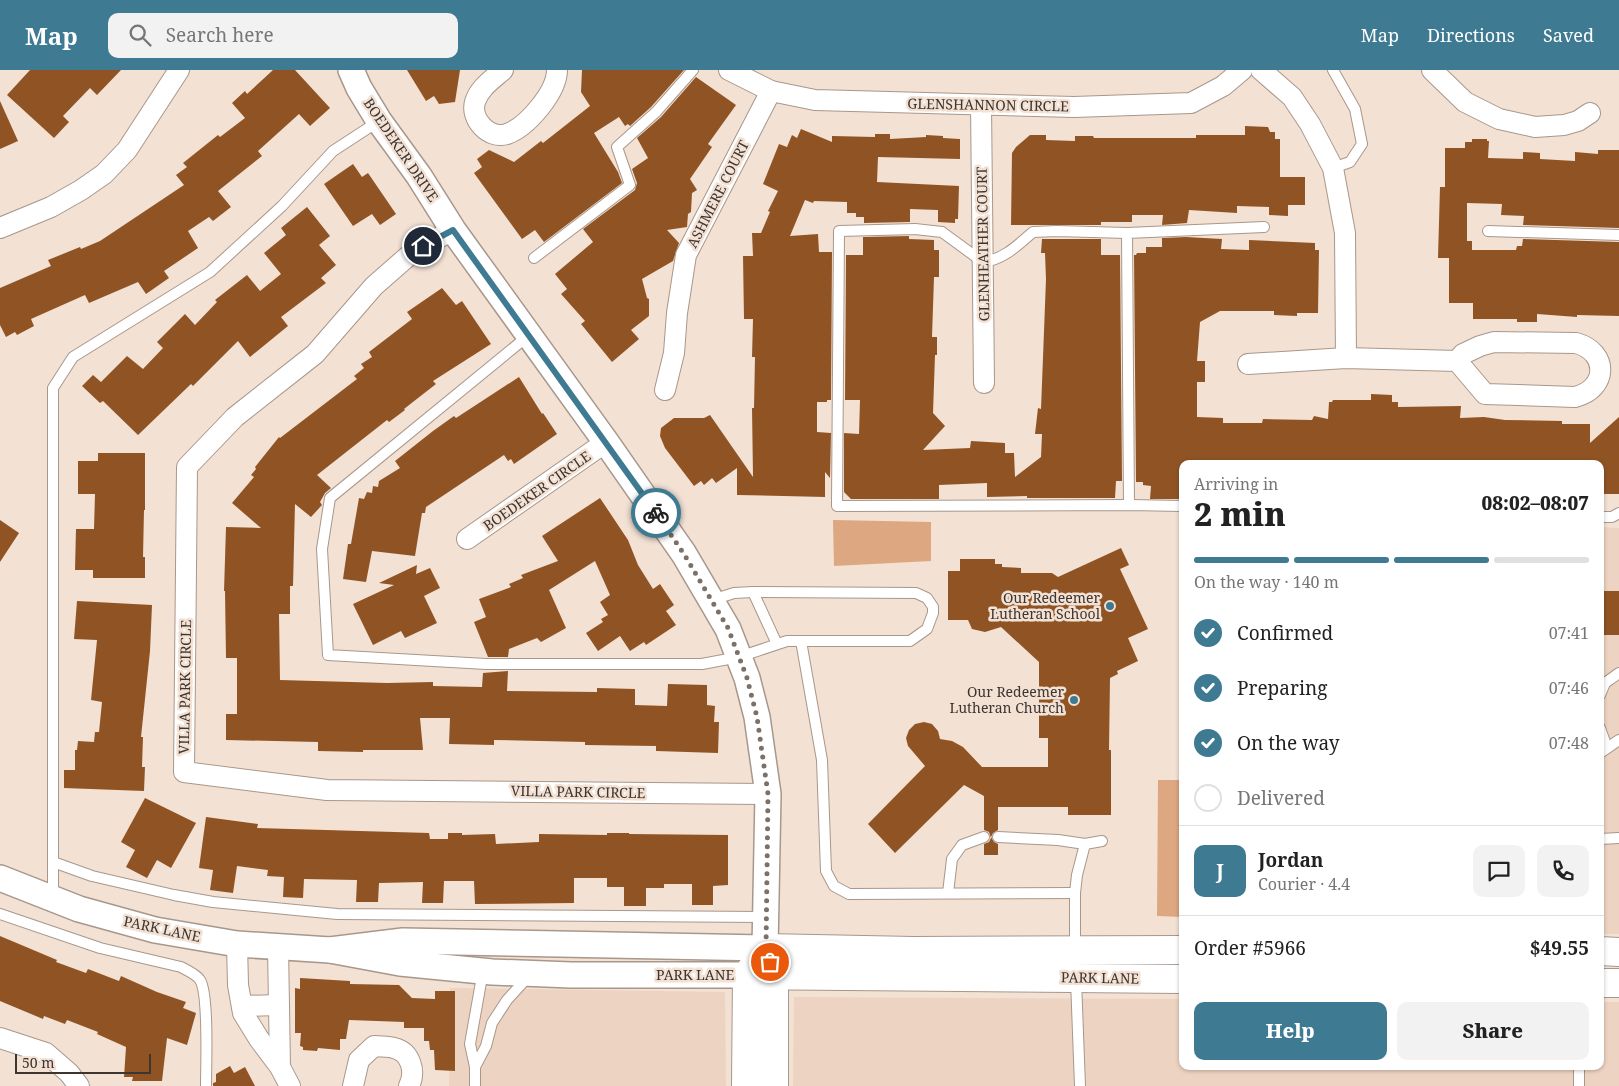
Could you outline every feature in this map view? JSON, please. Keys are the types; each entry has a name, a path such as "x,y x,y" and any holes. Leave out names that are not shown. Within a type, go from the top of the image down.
{"main road":[{"name":"PARK LANE","path":"766,948 1179,950"},
{"path":"746,1086 747,975 766,948"},
{"name":"BOEDEKER DRIVE","path":"766,948 774,976 774,1086"},
{"path":"1075,950 1076,978"},
{"path":"1604,952 1619,952"},
{"name":"PARK LANE","path":"747,975 1179,979"},
{"path":"1604,983 1619,983"}],"street":[{"path":"0,228 51,207 104,174 128,150 179,70"},
{"name":"BOEDEKER DRIVE","path":"352,70 360,88 379,120 453,230 606,442 684,554 728,628 740,658 757,717 768,794 766,948"},
{"path":"503,70 480,91 475,102 475,112 479,121 484,129 493,135 506,134 523,125 547,98 554,86 557,70"},
{"name":"GLENSHANNON CIRCLE","path":"729,70 771,91 815,100 981,106 1074,107 1191,103 1223,86 1242,70"},
{"path":"1261,70 1292,97 1310,124 1333,168 1345,233 1346,358"},
{"path":"1432,70 1464,102 1500,119 1535,127 1564,125 1578,121 1590,113"},
{"name":"ASHMERE COURT","path":"665,390 674,353 676,312 686,255 771,91"},
{"name":"GLENHEATHER COURT","path":"981,106 984,383"},
{"name":"VILLA PARK CIRCLE","path":"453,230 414,251 374,286 315,354 235,417 187,467 184,772 327,790 768,794"},
{"path":"1248,364 1346,358 1457,361 1485,394 1575,397 1584,395 1591,390 1597,383 1600,375 1598,357 1585,345 1576,343 1494,342 1463,354 1457,361"},
{"name":"BOEDEKER CIRCLE","path":"467,539 606,442"},
{"name":"PARK LANE","path":"0,878 78,909 155,930 238,944 330,950 400,963 483,971 571,975 747,975"},
{"name":"PARK LANE","path":"330,950 402,942 766,948"},
{"path":"238,944 238,985 243,1013 280,1067 290,1086"},
{"path":"483,971 487,964 498,957 522,957 533,945"},
{"path":"278,946 280,1067"},
{"path":"242,1006 278,1006"},
{"path":"0,1038 46,1054 69,1073 79,1086"},
{"path":"353,1086 359,1060 374,1046 395,1048 406,1054 412,1067 410,1086"}],"lane":[{"path":"534,258 630,184 618,147 656,112 693,70"},
{"path":"1333,70 1355,109 1362,144 1350,162 1333,168"},
{"path":"53,899 53,388 74,357 210,272 282,206 334,151 379,120"},
{"path":"1179,506 837,506 838,231 915,229 942,232 983,262 993,261 1023,242 1033,232 1127,233 1264,227"},
{"path":"1488,231 1619,235"},
{"path":"1127,233 1129,505"},
{"path":"529,335 330,498 322,549 328,655 506,664 702,664 740,658 787,642 910,642 927,628 933,613 927,598 916,594 753,592 734,593 712,600"},
{"path":"1604,517 1612,517 1619,513"},
{"path":"753,592 777,644"},
{"path":"801,642 822,760 826,871 829,879 841,891 849,894 1075,893"},
{"path":"1604,686 1619,673"},
{"path":"1604,750 1619,740"},
{"path":"948,893 952,859 962,845 984,837"},
{"path":"998,837 1058,840 1084,844 1102,841"},
{"path":"1604,839 1619,838"},
{"path":"1075,950 1075,893 1084,844"},
{"path":"53,862 92,876 174,895 213,902 336,914 766,917"},
{"path":"0,914 100,948 182,967 193,973 204,987 206,1086"},
{"path":"475,1086 475,1067 470,1044 483,971"},
{"path":"475,1067 486,1046 492,1023 507,1000 532,973"},
{"path":"1076,978 1080,1086"},
{"path":"1578,1070 1579,1086"}],"shaded area":[{"path":"833,520 931,522 931,561 834,566"},
{"path":"1604,527 1619,528 1619,934 1604,934"},
{"path":"1158,780 1179,780 1179,917 1157,916"},
{"path":"450,988 725,992 726,1086 449,1086"},
{"path":"794,997 1179,999 1179,1070 1604,1070 1604,1002 1619,1002 1619,1086 793,1086"}],"building":[{"path":"30,70 121,70 97,95 90,88 63,116 69,122 54,138 7,95"},
{"path":"273,70 295,70 330,108 310,126 299,114 258,151 262,156 218,191 231,207 213,221 209,217 188,231 198,248 164,271 169,278 146,294 138,282 89,303 85,295 31,319 34,326 17,335 15,332 6,337 0,325 0,288 51,266 48,260 100,241 184,185 176,175 187,167 183,163 218,135 220,137 245,118 232,103 245,91 247,94"},
{"path":"407,70 460,70 455,102 439,104 434,96 426,101"},
{"path":"582,70 684,70 651,107 630,126 628,124 625,126 619,117 594,133 618,172 622,183 544,242 535,230 522,239 474,173 482,167 477,159 489,150 514,162 541,141 543,143 590,106 581,92"},
{"path":"696,77 736,105 708,144 712,147 690,179 697,190 692,193 691,212 688,214 687,227 667,230 679,243 673,261 642,279 647,298 649,299 649,316 631,330 639,339 612,362 581,324 585,321 561,294 567,289 555,274 593,242 583,229 635,190 637,183 632,169 648,158 637,138 661,117"},
{"path":"0,101 18,141 0,149"},
{"path":"1245,126 1268,127 1270,132 1275,132 1275,139 1280,139 1280,177 1305,177 1305,205 1288,205 1288,216 1269,215 1269,207 1237,206 1237,213 1189,210 1187,223 1162,225 1163,215 1132,215 1132,222 1101,222 1101,225 1011,225 1012,153 1030,135 1046,135 1046,140 1075,141 1075,136 1093,136 1094,138 1196,138 1196,135 1245,135"},
{"path":"801,129 832,142 832,136 875,137 875,134 890,134 890,139 926,137 926,135 960,139 960,159 878,157 877,182 959,186 958,219 955,219 955,223 938,222 938,210 910,209 910,222 864,223 864,217 856,217 856,213 847,213 847,202 814,201 813,203 805,200 790,236 818,234 819,252 832,252 831,400 817,402 817,432 831,433 830,478 825,472 825,497 737,495 737,468 716,483 712,478 704,485 701,481 694,486 665,448 660,436 661,428 674,418 704,418 710,415 753,477 752,408 754,408 755,357 752,357 753,319 744,319 743,256 753,256 752,233 761,233 770,212 768,211 778,191 763,184 779,144 787,147 792,135 797,138"},
{"path":"1472,139 1487,139 1489,141 1488,158 1523,159 1523,152 1540,153 1540,159 1575,161 1575,152 1598,154 1598,150 1619,150 1619,228 1523,225 1524,216 1501,215 1502,204 1467,203 1467,241 1472,241 1472,250 1516,250 1517,246 1522,246 1523,239 1619,242 1619,316 1577,315 1577,317 1537,314 1537,322 1517,322 1517,319 1473,319 1473,303 1449,303 1449,258 1438,258 1440,187 1445,187 1445,148 1465,148 1465,142 1472,142"},
{"path":"353,164 362,177 368,173 396,214 380,225 372,214 353,226 324,184"},
{"path":"307,207 330,236 319,245 336,265 321,278 326,283 281,317 288,326 250,357 238,341 193,386 191,384 138,435 103,401 100,403 82,386 93,375 101,382 127,356 143,369 163,348 157,342 185,314 195,325 217,302 215,300 247,275 260,291 281,274 264,253 286,235 281,228"},
{"path":"909,236 909,239 934,240 934,250 939,250 939,277 934,277 932,337 937,337 937,355 935,355 933,413 945,426 923,450 970,448 971,441 1005,443 1005,453 1014,453 1015,477 1041,457 1042,434 1035,434 1038,408 1041,409 1046,279 1045,253 1041,253 1042,239 1101,239 1101,255 1120,255 1122,481 1116,481 1115,498 987,497 987,483 939,485 939,499 851,499 844,492 844,433 859,434 860,400 845,400 846,255 863,255 863,237"},
{"path":"1162,238 1222,239 1221,249 1249,250 1249,240 1315,243 1315,250 1319,250 1318,313 1297,313 1297,316 1274,315 1274,311 1220,311 1200,322 1197,361 1205,361 1205,382 1197,382 1197,417 1223,418 1223,423 1262,423 1263,419 1312,420 1314,416 1328,419 1329,402 1333,400 1371,400 1371,394 1392,395 1392,402 1398,402 1398,407 1461,406 1460,418 1484,417 1505,420 1562,421 1562,424 1590,424 1590,443 1619,417 1619,494 1604,494 1604,460 1179,460 1179,499 1150,499 1151,486 1143,485 1143,482 1136,482 1134,255 1146,253 1146,247 1162,247"},
{"path":"442,288 456,305 462,301 491,344 433,381 436,384 405,410 389,422 387,420 317,475 331,488 325,493 320,502 322,505 311,517 295,504 293,586 290,586 290,614 279,614 280,680 387,683 433,682 433,686 482,687 483,673 508,671 507,691 597,692 597,688 635,689 635,705 667,706 668,684 707,685 707,705 715,706 714,722 719,722 718,753 656,751 656,746 585,745 585,742 494,740 494,745 449,744 450,718 420,718 423,750 318,751 318,742 226,740 226,714 237,714 237,658 226,658 224,591 226,527 261,528 232,503 254,477 251,475 256,469 255,467 279,437 357,379 354,376 364,368 361,364 372,357 369,352 412,319 407,312"},
{"path":"519,377 557,434 514,464 511,459 508,461 504,455 426,507 425,513 422,513 415,556 372,551 366,582 343,579 348,544 351,544 359,498 364,499 367,492 372,493 373,486 378,487 379,481 400,468 395,461 433,431 454,416 456,418"},
{"path":"98,453 145,453 143,557 145,557 145,578 93,578 93,570 75,570 76,529 94,529 95,494 78,494 78,461 98,461"},
{"path":"600,498 628,540 638,565 653,589 660,584 674,605 666,611 676,625 646,645 644,642 630,651 620,636 598,651 586,633 603,622 601,619 608,615 600,602 610,595 595,561 549,590 566,628 541,642 537,638 509,649 508,657 488,657 474,622 486,617 479,599 511,587 509,584 523,578 521,575 558,561 542,536"},
{"path":"0,520 19,533 0,562"},
{"name":"Our Redeemer Lutheran Church","path":"1121,548 1129,565 1120,569 1148,629 1128,638 1138,661 1117,671 1118,674 1110,678 1109,750 1111,750 1111,815 1068,815 1068,807 998,807 998,830 991,837 998,844 998,855 984,855 984,844 989,842 991,838 989,832 984,830 984,796 964,785 895,853 868,824 925,766 908,746 906,738 909,730 915,724 924,722 932,724 938,731 940,739 952,741 963,747 982,767 1048,767 1048,738 1039,738 1039,662 1001,627 985,632 972,629 968,620 948,620 948,571 960,571 960,559 995,559 995,564 1002,564 1002,567 1021,568 1021,573 1052,573 1058,577"},
{"path":"417,565 416,574 430,568 440,588 424,596 437,623 405,638 401,631 373,645 353,604 394,585 379,583"},
{"path":"1604,591 1619,591 1619,635 1604,635"},
{"path":"77,601 152,605 150,651 141,737 143,737 142,767 145,767 144,791 64,788 64,770 75,770 75,750 77,750 78,741 94,742 95,732 99,732 102,702 91,700 97,640 74,639"},
{"path":"145,798 196,823 171,868 157,860 147,878 126,867 135,850 121,842"},
{"path":"206,817 258,824 257,828 429,833 430,839 448,839 448,833 462,833 462,835 495,834 496,844 539,842 539,834 728,835 728,885 713,886 713,905 692,905 692,884 664,884 664,888 646,888 646,906 624,906 624,887 607,887 607,878 574,878 574,903 475,904 474,881 444,881 443,903 422,903 423,882 379,883 378,902 356,902 357,880 304,879 303,898 283,897 284,877 267,876 268,870 237,866 233,893 210,890 213,870 199,868"},
{"path":"0,936 57,960 56,962 86,973 88,969 119,981 121,976 186,1002 183,1008 196,1013 187,1045 167,1038 162,1081 132,1081 133,1077 124,1077 126,1047 97,1034 98,1032 67,1020 65,1024 44,1016 43,1019 0,1001"},
{"path":"300,978 350,981 350,984 399,985 412,998 435,999 435,991 455,991 455,1071 435,1070 434,1050 430,1050 429,1041 424,1041 424,1028 404,1028 404,1022 349,1020 346,1039 340,1039 340,1050 318,1048 317,1051 303,1050 303,1047 300,1046 301,1033 295,1033 295,988 300,989"},
{"path":"230,1066 234,1073 245,1067 255,1086 213,1086 213,1083 216,1082 216,1074"}],"way so far":[{"path":"656,513 684,554 728,628 747,678 757,717 768,794 766,948 770,962"}],"place":[{"name":"Our Redeemer Lutheran School","path":"1110,606"},
{"name":"Our Redeemer Lutheran Church","path":"1074,700"}],"route":[{"path":"423,246 453,230 656,513"}]}
